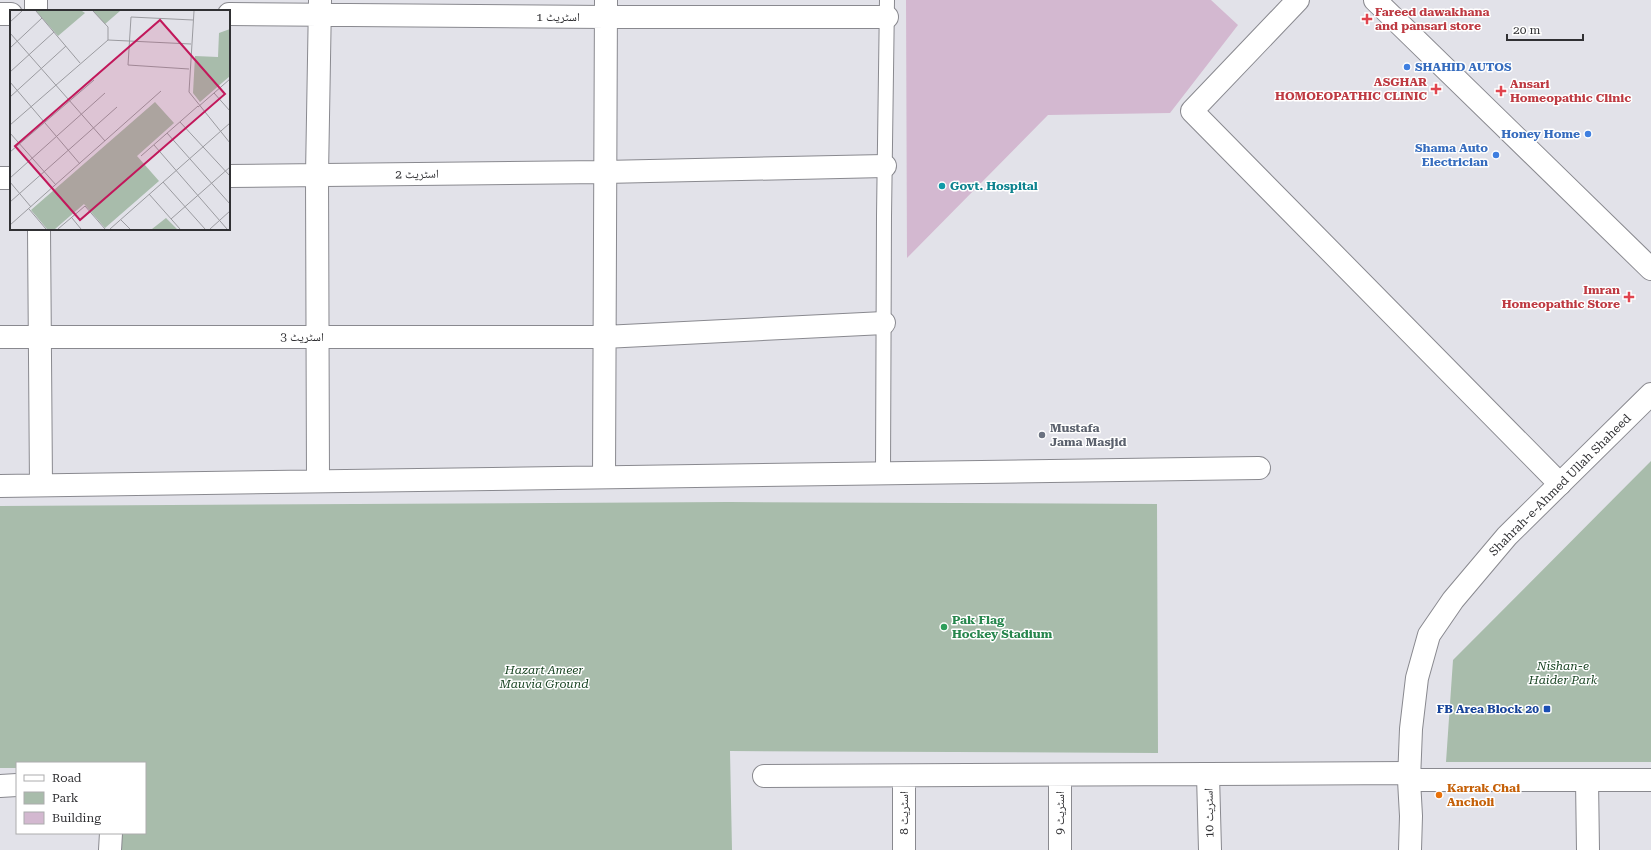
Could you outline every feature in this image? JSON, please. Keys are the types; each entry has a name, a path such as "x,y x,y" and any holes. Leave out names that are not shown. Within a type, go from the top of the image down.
{"street":[{"path":"1298,0 1192,111 1560,484"},
{"path":"1375,0 1651,270"},
{"path":"318,481 317,175 320,7"},
{"name":"اسٹریٹ 1","path":"230,14 320,7 606,9 887,8"},
{"path":"604,477 604,172 606,9"},
{"name":"اسٹریٹ 2","path":"230,176 604,172 885,166"},
{"path":"39,230 41,485"},
{"name":"اسٹریٹ 3","path":"0,337 604,337 884,323"},
{"name":"Shahrah-e-Ahmed Ullah Shaheed","path":"1410,850 1411,816 1409,777 1411,729 1417,678 1429,635 1453,600 1507,536 1651,394"},
{"path":"0,486 1259,468"},
{"path":"764,776 1208,775 1651,780"},
{"name":"اسٹریٹ 10","path":"1208,775 1210,850"},
{"name":"اسٹریٹ 8","path":"904,776 904,850"},
{"name":"اسٹریٹ 9","path":"1060,776 1060,850"},
{"path":"1587,780 1588,850"},
{"path":"0,786 16,785"},
{"path":"110,850 111,834"}],"lane":[{"path":"883,474 887,8"}],"green space":[{"name":"Nishan-e Haider Park","path":"1651,461 1651,762 1446,762 1453,660"},
{"name":"Hazart Ameer Mauvia Ground","path":"729,502 1157,504 1158,753 730,751 732,850 118,850 118,834 146,834 146,762 16,762 16,768 0,768 0,506"}],"building":[{"name":"Govt. Hospital","path":"906,0 1211,0 1238,25 1170,113 1048,115 907,258"}],"place":[{"name":"Fareed dawakhana and pansari store","path":"1367,19"},
{"name":"SHAHID AUTOS","path":"1407,67"},
{"name":"ASGHAR HOMOEOPATHIC CLINIC","path":"1436,89"},
{"name":"Ansari Homeopathic Clinic","path":"1501,91"},
{"name":"Honey Home","path":"1588,134"},
{"name":"Shama Auto Electrician","path":"1496,155"},
{"name":"Govt. Hospital","path":"942,186"},
{"name":"Imran Homeopathic Store","path":"1629,297"},
{"name":"Mustafa Jama Masjid","path":"1042,435"},
{"name":"Pak Flag Hockey Stadium","path":"944,627"},
{"name":"FB Area Block 20","path":"1547,709"},
{"name":"Karrak Chai Ancholi","path":"1439,795"}]}
